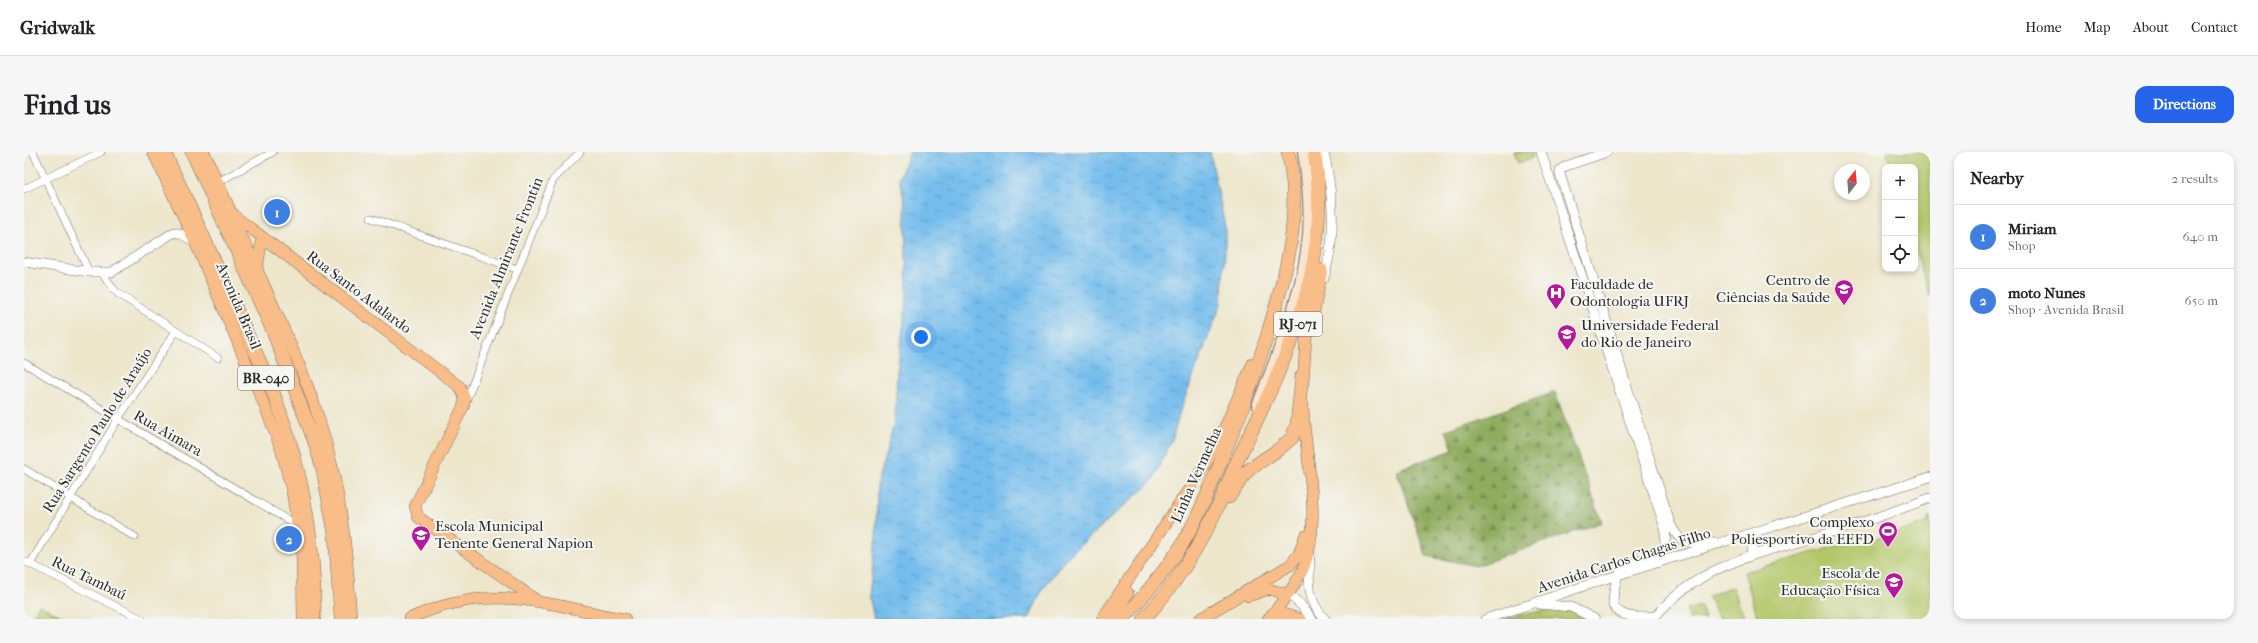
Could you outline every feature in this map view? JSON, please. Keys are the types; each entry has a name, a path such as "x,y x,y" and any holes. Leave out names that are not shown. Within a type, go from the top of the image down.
{"highway":[{"name":"Avenida Brasil","path":"153,152 195,242 266,409 282,456 298,526 303,564 303,619"},
{"name":"Avenida Brasil","path":"164,152 276,400 292,449 308,518 313,576 314,619"},
{"name":"Avenida Brasil","path":"192,152 258,299 304,412 323,470 335,534 341,619"},
{"name":"Avenida Brasil","path":"204,152 257,270 319,418 332,465 345,532 351,619"},
{"name":"Linha Vermelha","path":"1123,619 1147,592 1182,545 1209,492 1247,398 1284,281 1293,233 1294,208 1288,152"},
{"name":"Linha Vermelha","path":"1144,619 1180,574 1208,528 1236,463 1269,395 1302,313 1316,248 1320,203 1314,152"},
{"path":"1208,528 1247,471 1292,438 1297,424 1306,337 1312,317 1322,262 1326,225 1318,178"},
{"path":"233,215 258,299"},
{"name":"Rua Santo Adalardo","path":"233,215 463,395"},
{"path":"257,270 262,238"},
{"name":"Linha Vermelha","path":"1147,553 1214,448 1270,328"},
{"path":"1269,619 1288,594 1303,570 1311,540 1311,506 1302,376"},
{"name":"Avenida Almirante Frontin","path":"463,395 415,506 418,517 536,600"},
{"path":"1200,619 1290,565 1302,548 1311,506"},
{"path":"1102,619 1147,553"},
{"path":"1112,619 1128,594 1147,553"},
{"path":"1211,613 1259,591 1274,590 1288,594"},
{"path":"409,619 432,610 475,599 501,597 536,600 624,619"},
{"path":"1269,619 1283,614 1300,619"}],"main road":[{"name":"Linha Vermelha","path":"1236,463 1282,338 1302,271 1308,218 1307,184 1303,152"}],"street":[{"path":"33,152 90,272"},
{"path":"24,189 101,152"},
{"path":"218,182 272,152"},
{"name":"Avenida Almirante Frontin","path":"463,395 473,383 552,180 580,152"},
{"path":"1312,317 1326,268 1332,228 1330,179 1324,152"},
{"path":"1541,152 1663,519 1666,536 1662,552 1653,557 1627,566 1618,575 1613,599 1613,605 1618,612 1627,618 1654,618 1678,593 1696,579 1716,569 1751,556 1858,524 1930,498"},
{"path":"1607,152 1566,166 1560,170 1672,527 1679,538 1688,544 1706,541 1719,544"},
{"path":"371,218 517,269"},
{"path":"24,262 102,273 120,268 174,232 181,234 195,242"},
{"path":"102,273 116,292 218,358"},
{"name":"Rua Sargento Paulo de Araújo","path":"27,562 176,331"},
{"name":"Rua Aimara","path":"24,363 298,526"},
{"path":"463,395 473,383"},
{"path":"24,469 135,536"},
{"name":"Avenida Carlos Chagas Filho","path":"1486,619 1535,604 1618,575 1930,477"},
{"path":"1748,534 1753,542 1751,556"},
{"path":"1311,540 1308,586 1312,600 1325,619"},
{"name":"Rua Tambaú","path":"27,562 142,619"},
{"path":"1288,594 1300,604 1312,619"},
{"path":"1535,604 1572,608 1595,619"}],"green space":[{"path":"1514,152 1533,152 1532,158 1518,163"},
{"path":"1886,152 1930,152 1930,297 1918,257 1918,164 1890,164"},
{"path":"1555,392 1602,522 1476,566 1426,556 1396,470 1453,450 1446,430"},
{"name":"Complexo Poliesportivo da EEFD","path":"1928,518 1930,518 1930,619 1758,619 1744,572 1858,540 1860,544 1929,522"},
{"path":"1732,587 1744,616 1737,619 1719,619 1708,596"},
{"path":"39,605 67,619 31,619"},
{"path":"1701,606 1705,619 1689,619 1687,609"},
{"path":"1547,610 1569,611 1588,619 1503,619"}],"water":[{"path":"910,152 1210,152 1225,227 1225,253 1221,304 1180,411 1173,437 1153,480 1065,559 1042,590 1029,619 874,619 869,595 876,540 877,484 895,420 897,373 907,299 905,204 899,178"}],"place":[{"name":"Miriam","path":"277,212"},
{"name":"Centro de Ciências da Saúde","path":"1844,306"},
{"name":"Faculdade de Odontologia UFRJ","path":"1556,310"},
{"name":"Universidade Federal do Rio de Janeiro","path":"1567,351"},
{"name":"moto Nunes","path":"289,539"},
{"name":"Complexo Poliesportivo da EEFD","path":"1888,548"},
{"name":"Escola Municipal Tenente General Napion","path":"421,552"},
{"name":"Escola de Educação Física","path":"1894,599"}]}
